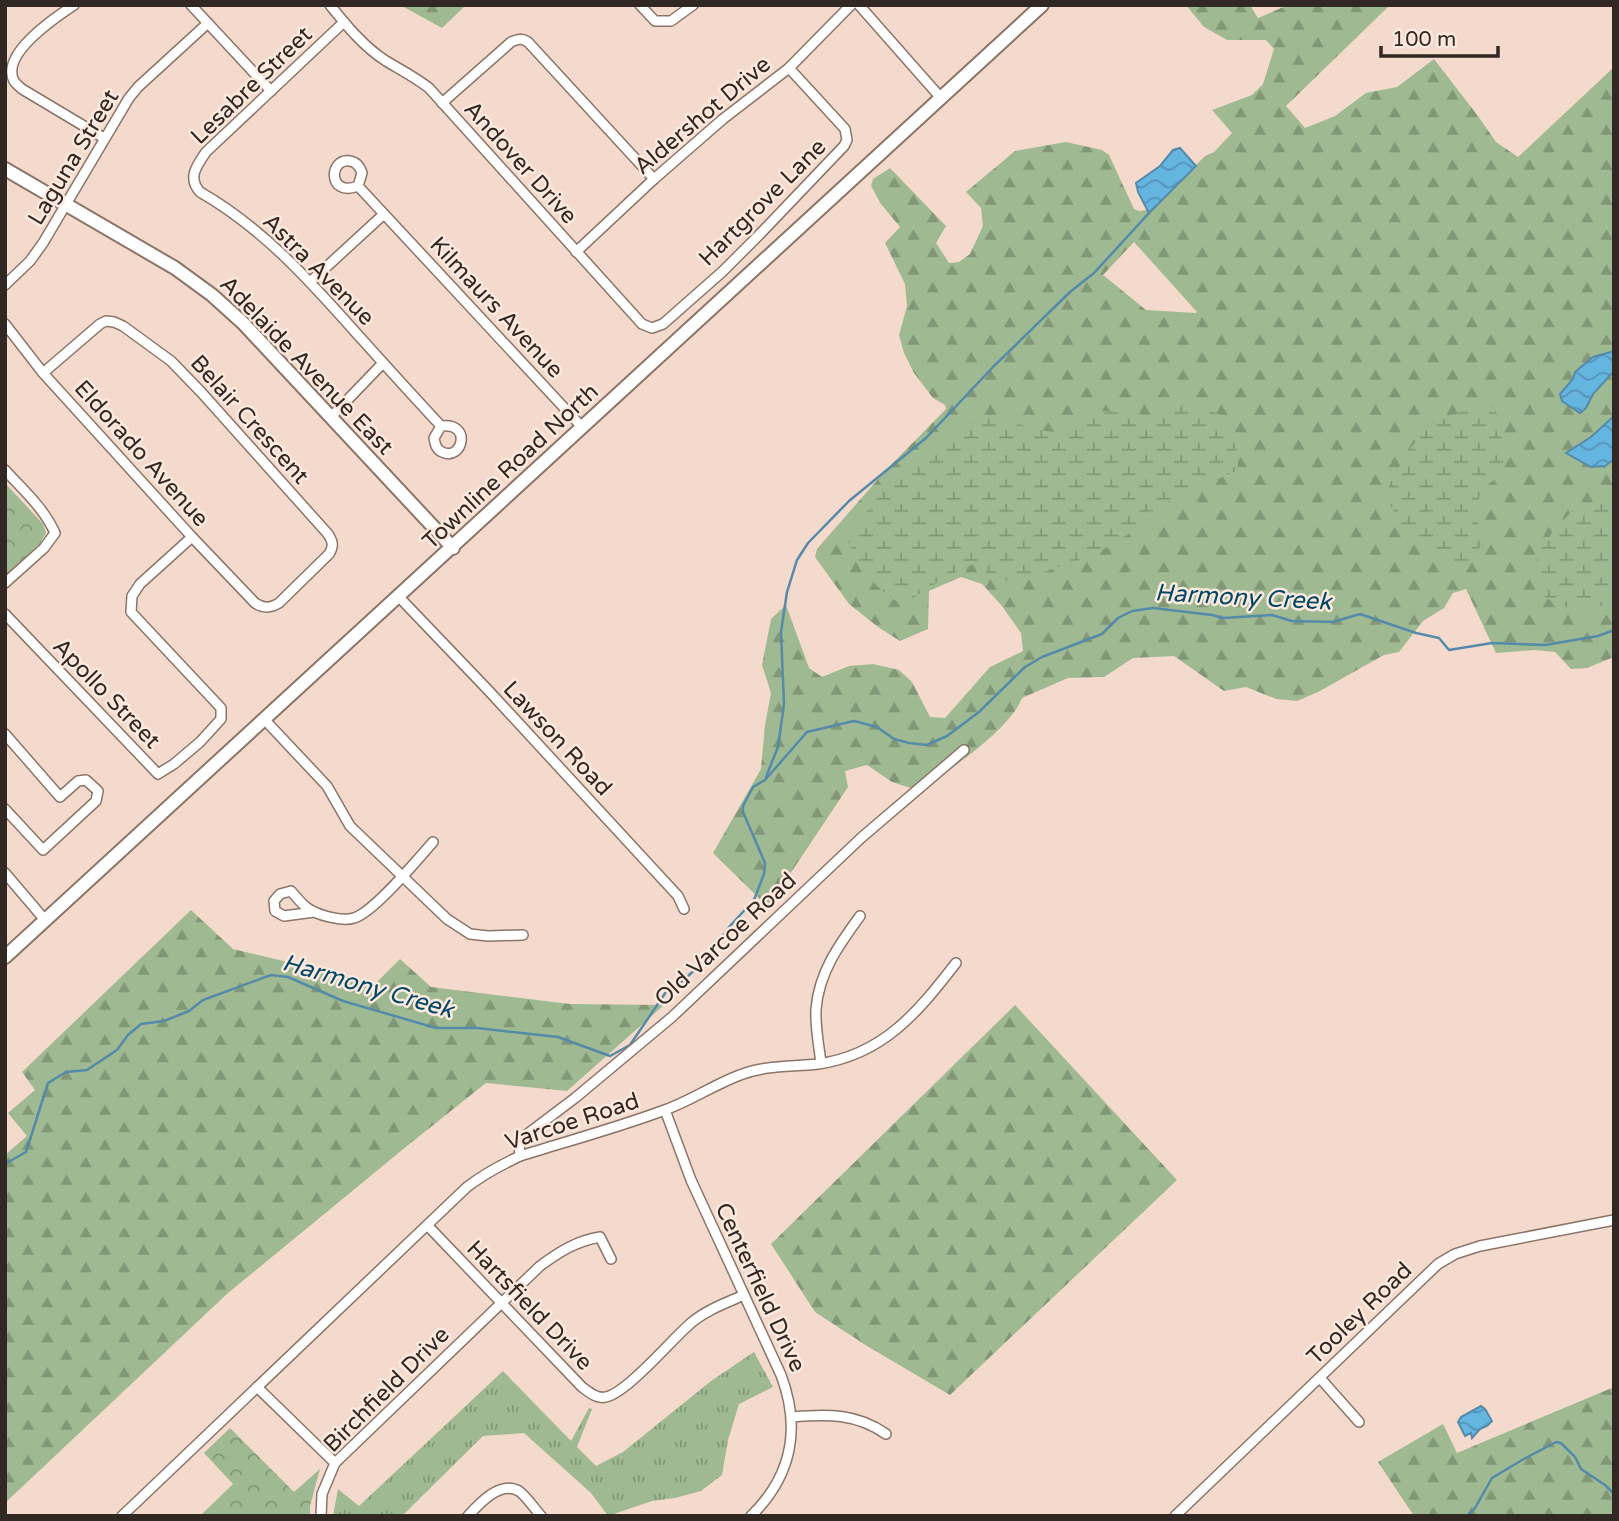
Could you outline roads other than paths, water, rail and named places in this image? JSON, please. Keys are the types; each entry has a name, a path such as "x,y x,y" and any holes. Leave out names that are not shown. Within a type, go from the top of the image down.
{"main road":[{"name":"Townline Road North","path":"5,957 1042,5"},
{"name":"Adelaide Avenue East","path":"5,169 175,268 212,295 243,323 453,548"}],"street":[{"path":"74,5 35,33 19,53 11,73 14,82 22,89 104,138"},
{"path":"191,5 271,91"},
{"name":"Andover Drive","path":"330,5 369,48 429,88 642,324 652,328 663,324"},
{"path":"640,5 655,21 671,21 692,5"},
{"name":"Aldershot Drive","path":"576,252 654,178 789,68 851,5"},
{"path":"859,5 941,98"},
{"name":"Lesabre Street","path":"193,179 196,166 206,152 344,22"},
{"name":"Laguna Street","path":"5,285 30,261 43,243 129,98 208,23"},
{"path":"442,103 511,41 524,39 654,178"},
{"name":"Hartgrove Lane","path":"663,324 760,234 839,152 847,139 845,129 789,68"},
{"name":"Astra Avenue","path":"193,179 200,192 236,215 278,249 441,426"},
{"name":"Kilmaurs Avenue","path":"358,186 582,427"},
{"path":"310,282 384,214"},
{"name":"Belair Crescent","path":"43,373 100,324 114,321 163,354 194,384 332,540 333,547 329,554 279,603 273,607 256,603"},
{"name":"Eldorado Avenue","path":"5,324 43,373 192,537 256,603"},
{"path":"331,417 383,363"},
{"path":"5,470 41,508 55,533 44,548 5,583"},
{"name":"Apollo Street","path":"5,614 158,774 200,742 220,719 221,708 131,612 132,597 140,584 192,537"},
{"name":"Lawson Road","path":"399,597 678,895 684,909"},
{"path":"264,719 327,786 350,826 447,919 470,934 523,935"},
{"path":"5,734 60,797 78,781 86,780 98,791 96,801 43,850 5,809"},
{"name":"Old Varcoe Road","path":"520,1156 519,1143 526,1135 672,1017 861,838 964,750"},
{"path":"314,912 343,920 356,918 375,904 433,842"},
{"path":"5,873 45,920"},
{"path":"821,1063 816,1010 819,989 836,950 860,916"},
{"name":"Varcoe Road","path":"122,1516 467,1187 482,1176 520,1156 665,1110 752,1070 821,1063 853,1055 889,1036 915,1013 956,963"},
{"name":"Centerfield Drive","path":"665,1110 691,1180 781,1375 788,1396 792,1417 790,1449 772,1492 751,1516"},
{"name":"Tooley Road","path":"1175,1516 1438,1264 1455,1254 1480,1246 1614,1220"},
{"name":"Hartsfield Drive","path":"428,1226 582,1387 594,1396 605,1398 621,1391 693,1321 744,1295"},
{"name":"Birchfield Drive","path":"321,1516 321,1494 335,1463 540,1266 560,1251 585,1240 600,1237 611,1259"},
{"path":"1320,1378 1359,1422"},
{"path":"257,1387 335,1463"},
{"path":"792,1417 824,1414 848,1417 886,1434"},
{"path":"468,1516 487,1497 502,1489 515,1489 522,1493 541,1516"}],"water":[{"path":"1180,148 1196,166 1149,213 1136,183 1160,166 1173,150"},
{"path":"1614,351 1614,371 1593,394 1586,408 1580,413 1562,401 1560,394 1573,379 1575,372 1593,357"},
{"path":"1614,416 1614,459 1604,467 1591,467 1566,453 1591,437"},
{"path":"1481,1406 1492,1421 1472,1438 1471,1433 1465,1436 1458,1422 1461,1417"}],"waterway":[{"path":"766,777 778,747 784,704 781,632 787,592 797,560 808,543 849,501 926,438 993,367 1070,292 1094,273 1149,213"},
{"name":"Harmony Creek","path":"5,1164 26,1152 48,1083 66,1072 87,1070 117,1050 141,1024 164,1021 189,1011 203,1000 271,975 288,977 343,1001 436,1028 477,1028 558,1037 610,1056 630,1045 668,989 680,983 706,960 730,926 754,900 764,874 765,863 743,812 743,806 753,787 765,780 807,732 854,721 877,727 894,739 927,745 947,736 979,712 1025,667 1042,657 1102,634 1118,618 1132,611 1153,608 1223,618 1272,615 1292,621 1333,622 1360,614 1439,638 1449,650 1492,643 1545,645 1598,636 1614,630"},
{"path":"1467,1516 1475,1508 1492,1478 1556,1442 1561,1443 1575,1457 1581,1469 1614,1494"}]}
